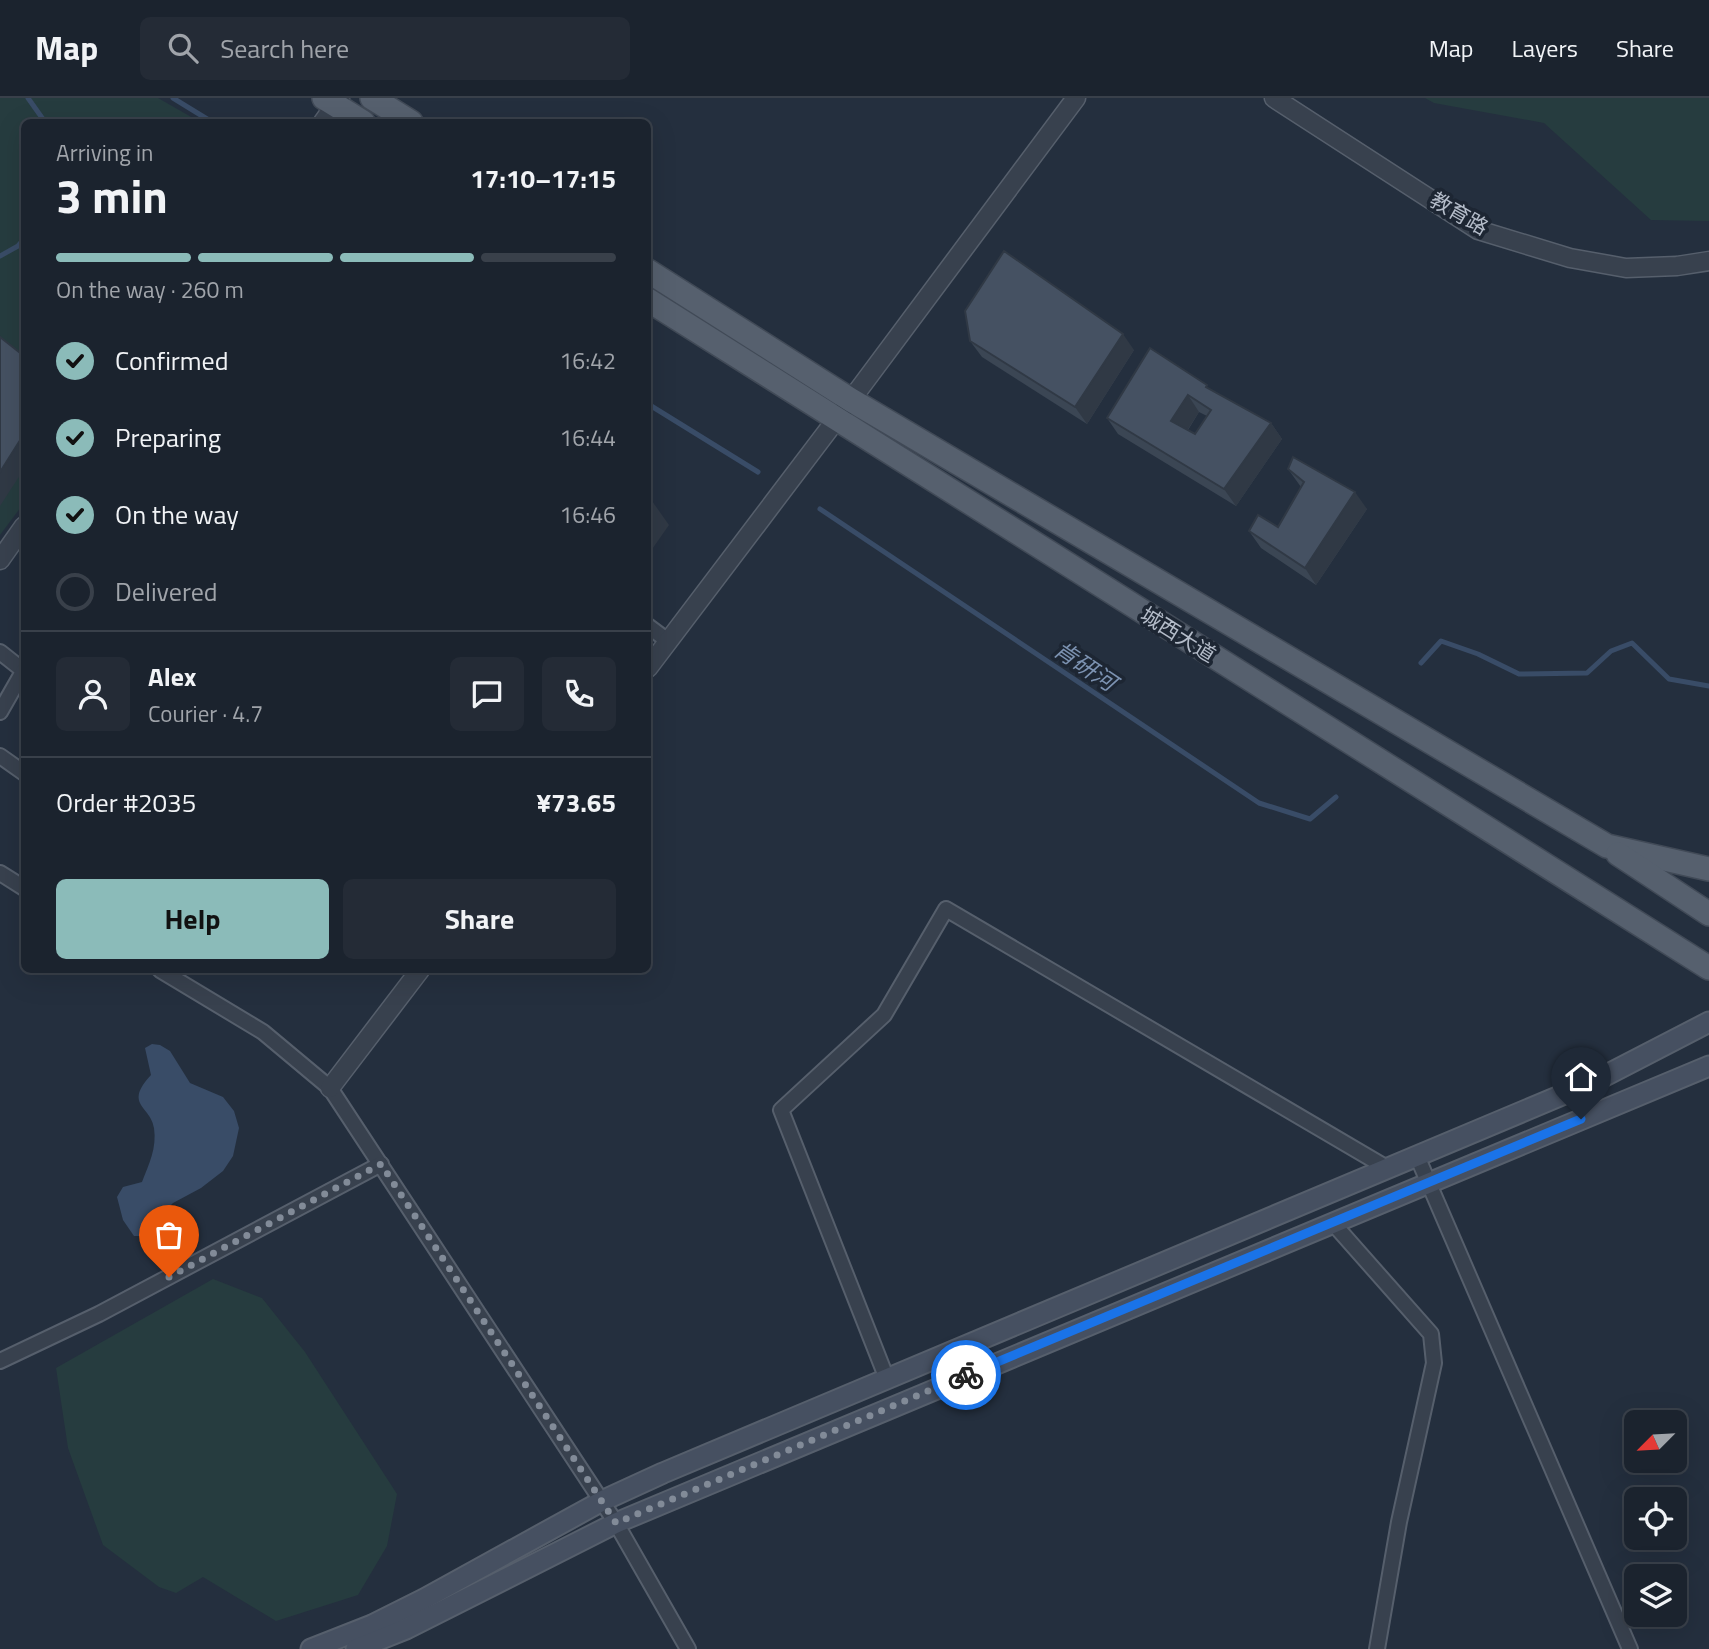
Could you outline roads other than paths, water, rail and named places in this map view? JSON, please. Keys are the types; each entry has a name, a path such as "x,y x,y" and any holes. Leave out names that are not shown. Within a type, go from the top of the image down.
{"main road":[{"path":"372,98 406,119"},
{"path":"331,106 357,119"},
{"name":"城西大道","path":"651,273 852,400 1607,846 1709,869"},
{"name":"城西大道","path":"651,302 1709,968"},
{"path":"1607,846 1709,914"},
{"path":"311,1649 425,1600 602,1501 1593,1082 1709,1022"},
{"path":"356,1649 406,1629 616,1523 1709,1066"}],"street":[{"path":"651,664 852,400 1076,98"},
{"name":"教育路","path":"1274,98 1478,230 1570,258 1626,268 1677,266 1709,261"},
{"path":"0,560 21,534"},
{"path":"651,628 668,641"},
{"path":"0,652 21,668"},
{"path":"0,712 21,675"},
{"path":"0,756 21,771"},
{"path":"0,873 21,886"},
{"path":"887,1379 782,1110 884,1015 946,909 1387,1168"},
{"path":"165,973 263,1032 330,1088 602,1501 688,1649"},
{"path":"330,1088 418,973"},
{"path":"1417,1156 1630,1649"},
{"path":"0,1361 110,1308 381,1164"},
{"path":"1332,1222 1431,1334 1434,1363 1399,1522 1377,1649"}],"water":[{"path":"152,1044 170,1051 190,1083 223,1097 234,1111 239,1128 233,1156 223,1171 165,1211 163,1218 169,1244 161,1249 148,1249 143,1236 134,1236 123,1220 117,1197 123,1187 142,1182 153,1149 154,1128 139,1099 143,1085 151,1075 145,1048"}],"waterway":[{"path":"28,98 43,119"},
{"name":"肯研河","path":"173,98 207,119"},
{"path":"0,256 21,242"},
{"name":"肯研河","path":"651,406 758,472"},
{"name":"肯研河","path":"820,509 1259,803 1310,819 1336,797"},
{"name":"肯研河","path":"1421,663 1441,641 1478,654 1519,674 1587,673 1611,651 1632,643 1669,679 1709,686"}]}
